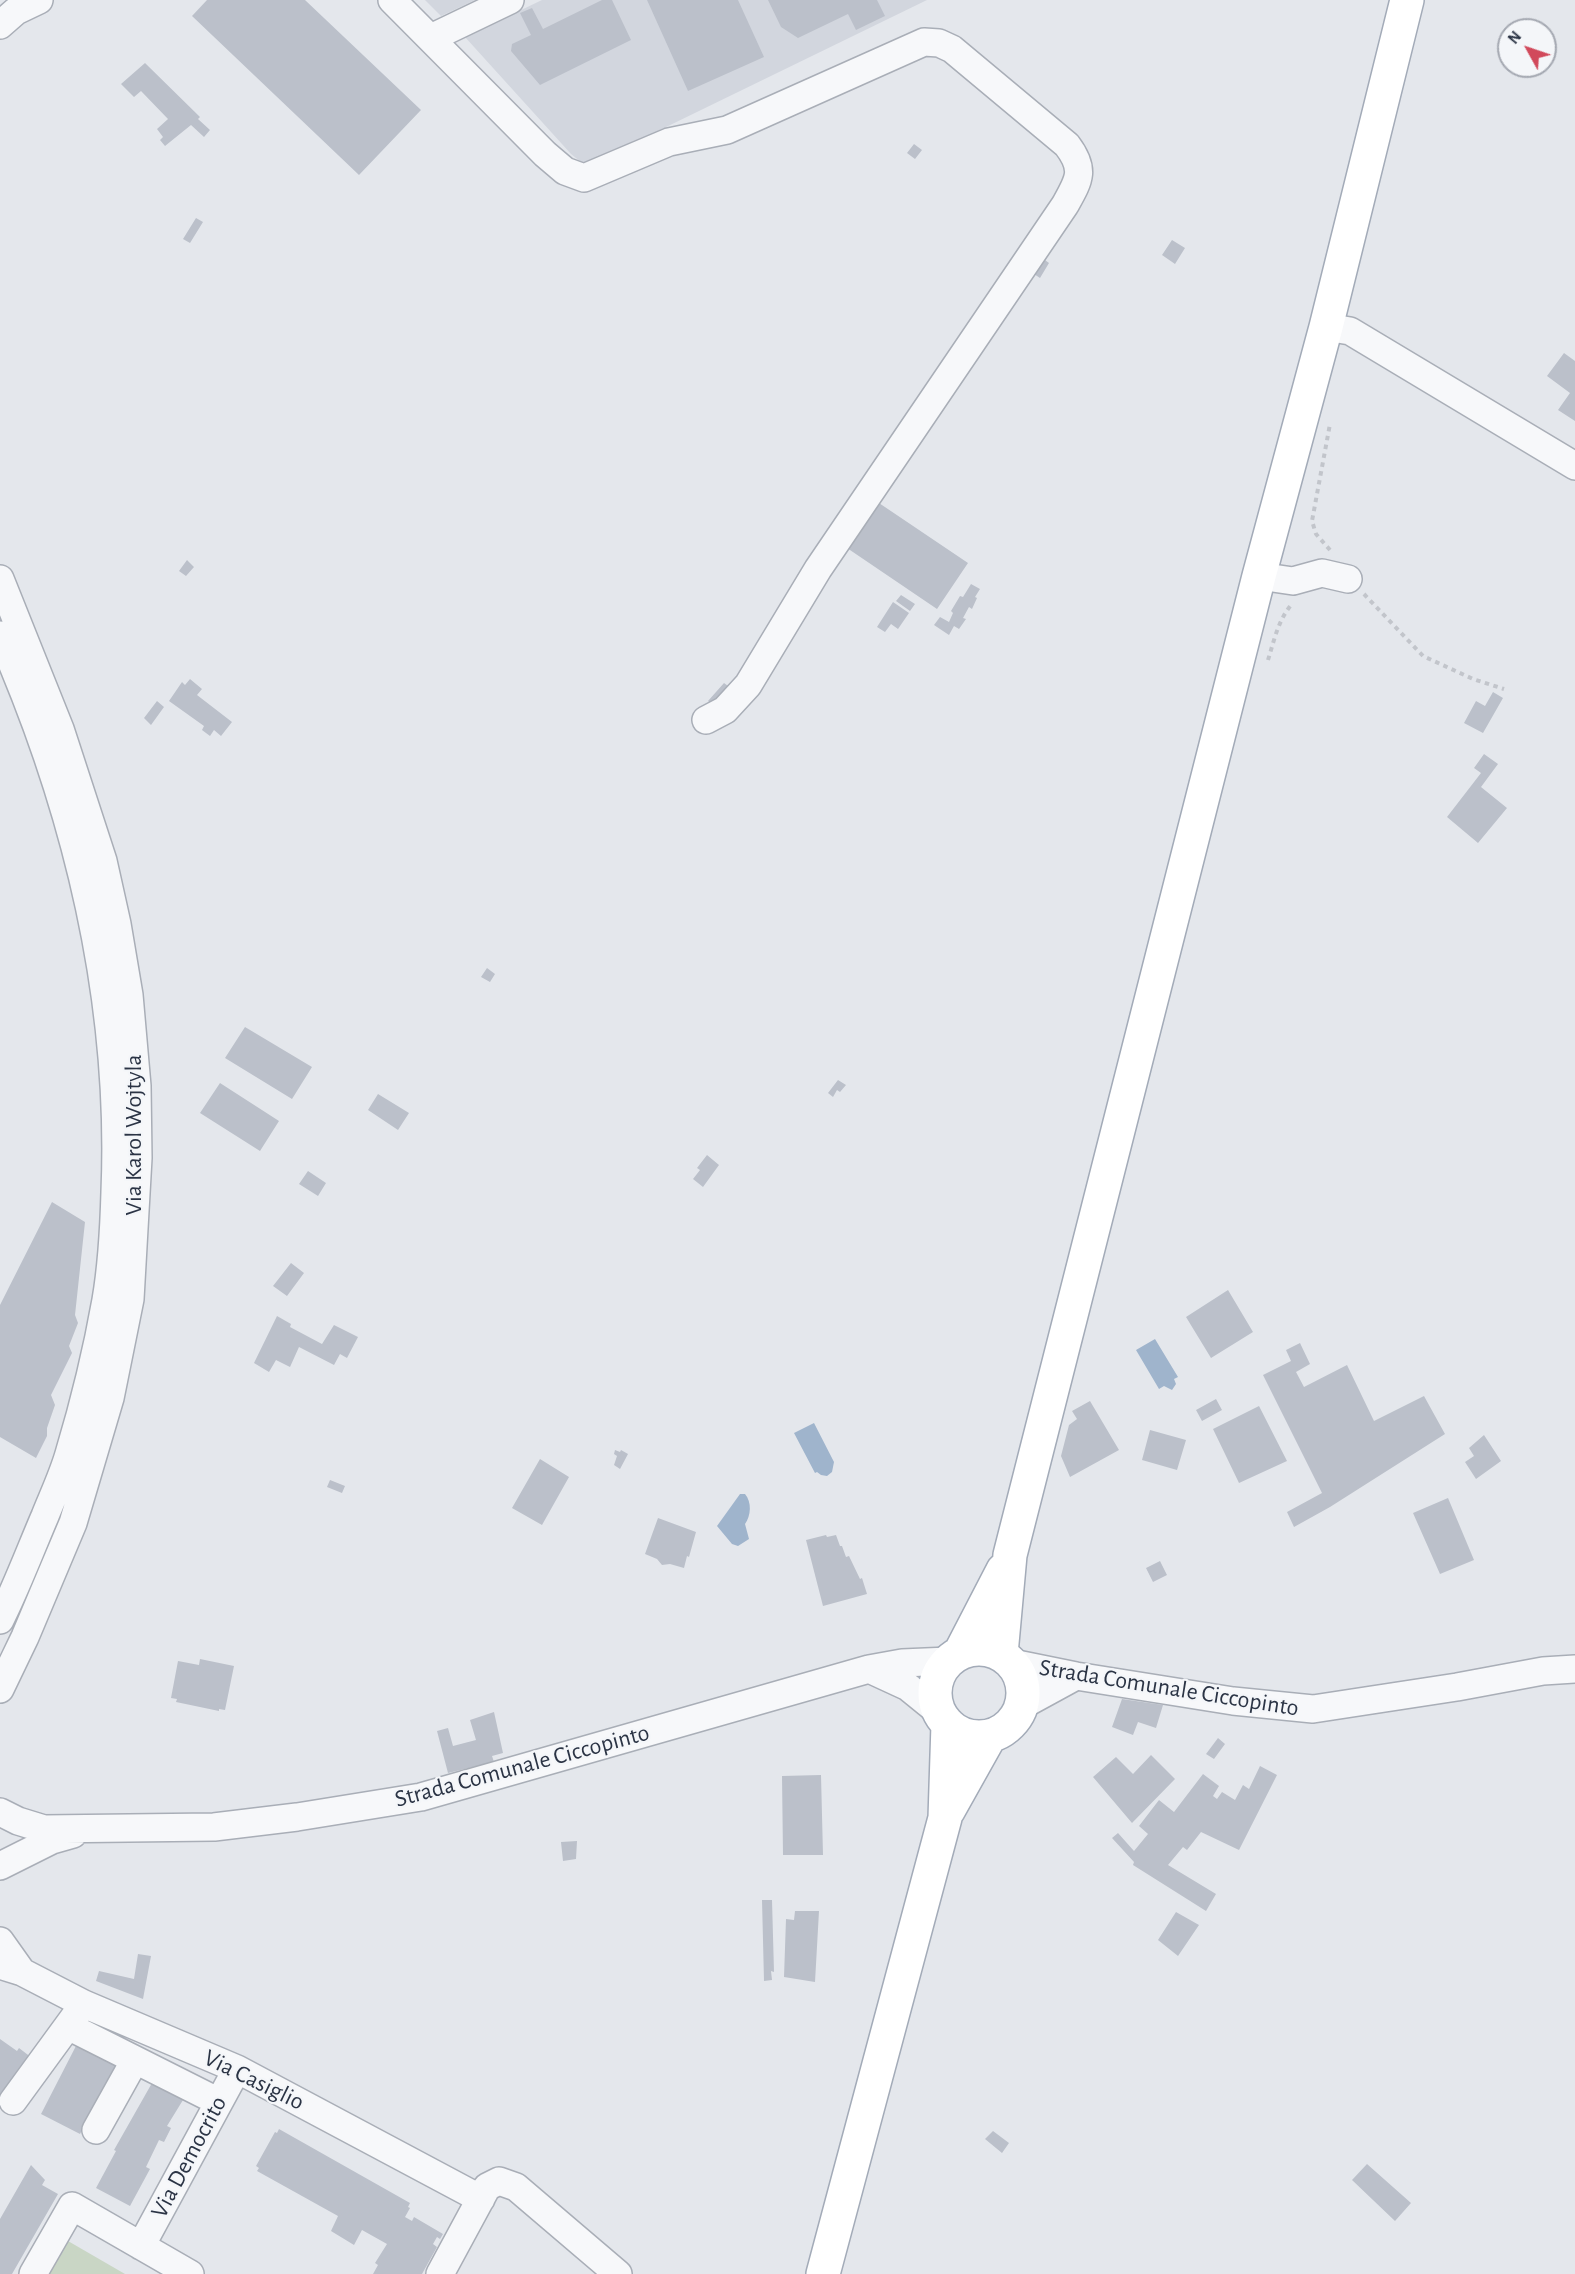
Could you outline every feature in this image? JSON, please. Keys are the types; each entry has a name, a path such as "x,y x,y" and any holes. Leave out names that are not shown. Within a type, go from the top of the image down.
{"main road":[{"path":"1007,1659 1010,1555 1259,576 1326,327 1407,0"},
{"path":"945,1818 944,1719 935,1699 935,1685 940,1672 954,1657 1010,1555"},
{"path":"944,1719 960,1733 975,1737 990,1736 1004,1730 1015,1719 1021,1706 1023,1691 1020,1676 1007,1659 988,1649 974,1649 954,1657"},
{"path":"823,2274 945,1818 990,1736"}],"street":[{"path":"0,25 16,11 39,0"},
{"path":"392,0 545,154 565,171 584,178 669,142 727,130 924,42 939,43 952,50 1066,145 1075,156 1079,169 1079,181 1065,205 818,569 748,685 725,710 706,720"},
{"path":"431,38 510,0"},
{"path":"1326,327 1350,332 1575,466"},
{"path":"1259,576 1293,581 1322,573 1347,579"},
{"name":"Via Karol Wojtyla","path":"0,579 60,729 104,861 129,995 136,1086 138,1158 130,1299 110,1398 73,1523 25,1637 0,1689"},
{"name":"Via Karol Wojtyla","path":"0,635 20,682 66,810 93,917 112,1056 117,1146 114,1221 107,1297 97,1348 69,1457 0,1620"},
{"name":"Strada Comunale Ciccopinto","path":"0,1812 18,1821 44,1829 214,1827 297,1817 421,1797 869,1669 902,1662 954,1657"},
{"name":"Strada Comunale Ciccopinto","path":"1007,1659 1076,1676 1233,1701 1312,1709 1457,1687 1543,1671 1575,1670"},
{"path":"869,1669 908,1687 944,1719"},
{"path":"1021,1706 1076,1676"},
{"name":"Strada Comunale Ciccopinto","path":"0,1866 52,1840 88,1829"},
{"name":"Via Casiglio","path":"0,1941 11,1968 84,2004 237,2069 481,2199"},
{"path":"14,2101 84,2004"},
{"path":"68,2026 219,2102"},
{"path":"96,2130 135,2060"},
{"name":"Via Democrito","path":"141,2246 237,2069"},
{"path":"440,2274 487,2187 499,2181 516,2187 618,2274"},
{"path":"33,2274 72,2206 190,2274"}],"path":[{"path":"1332,416 1312,521 1316,534 1348,568 1347,579 1423,656 1473,679 1504,689"},
{"path":"1266,665 1285,611 1298,596"}],"shaded area":[{"path":"425,0 475,0 441,16"},
{"path":"542,0 927,0 586,166 571,154 465,37"}],"green space":[{"path":"68,2241 125,2274 49,2274"}],"water":[{"path":"1155,1339 1178,1377 1174,1379 1176,1384 1172,1390 1164,1386 1159,1389 1136,1350"},
{"path":"814,1423 834,1462 832,1472 827,1476 815,1473 794,1433"},
{"path":"740,1494 745,1494 750,1505 745,1524 749,1539 738,1546 732,1544 717,1526"}],"building":[{"path":"207,0 305,0 421,110 359,175 192,16"},
{"path":"602,0 612,0 631,40 540,85 511,51 512,44 531,35 520,13 532,8 543,29"},
{"path":"647,0 738,0 764,57 688,91"},
{"path":"768,0 877,0 885,16 856,30 848,14 798,38 781,27"},
{"path":"145,63 200,117 198,119 210,130 204,137 191,125 165,146 160,140 163,137 157,129 168,119 141,91 134,97 121,84"},
{"path":"914,144 922,150 915,159 907,153"},
{"path":"196,218 203,222 190,243 183,239"},
{"path":"1172,240 1185,248 1175,264 1162,255"},
{"path":"1038,255 1049,263 1040,278 1028,270"},
{"path":"1564,353 1575,361 1575,421 1558,410 1570,393 1547,376"},
{"path":"876,501 968,563 937,609 847,548"},
{"path":"187,560 194,567 186,576 179,571"},
{"path":"971,584 980,589 975,597 977,598 972,609 969,607 963,618 966,619 959,629 954,626 949,635 934,625 940,617 949,622 953,613 951,611"},
{"path":"901,595 915,604 910,611 896,601"},
{"path":"893,602 909,613 898,629 891,624 885,632 877,627"},
{"path":"190,679 202,689 197,695 232,722 221,736 214,730 210,736 202,730 204,726 169,701 182,682 185,685"},
{"path":"724,683 732,689 714,706 708,701"},
{"path":"1493,692 1503,698 1483,733 1464,723 1476,701 1485,706"},
{"path":"157,701 164,707 151,725 144,718"},
{"path":"1484,754 1498,764 1481,787 1507,808 1478,843 1447,817 1481,773 1474,768"},
{"path":"487,968 495,974 490,982 481,977"},
{"path":"245,1027 312,1067 292,1099 225,1058"},
{"path":"838,1080 846,1085 840,1092 837,1090 833,1097 828,1093"},
{"path":"220,1083 279,1121 260,1151 200,1113"},
{"path":"378,1094 409,1113 398,1130 368,1110"},
{"path":"707,1155 719,1165 703,1187 693,1179 700,1170 697,1168"},
{"path":"308,1171 326,1183 318,1196 299,1184"},
{"path":"52,1202 85,1222 75,1315 78,1323 69,1346 72,1353 51,1395 55,1405 47,1428 47,1436 36,1458 0,1437 0,1305"},
{"path":"291,1263 304,1273 287,1296 273,1286"},
{"path":"1228,1290 1253,1332 1211,1358 1186,1317"},
{"path":"277,1316 291,1324 290,1327 322,1344 334,1325 358,1337 347,1358 340,1354 334,1365 299,1347 290,1367 276,1360 269,1372 254,1363"},
{"path":"1300,1343 1310,1364 1296,1372 1304,1387 1347,1365 1374,1421 1424,1396 1445,1434 1330,1507 1294,1527 1287,1512 1322,1493 1263,1375 1291,1361 1286,1350"},
{"path":"1216,1399 1222,1410 1202,1421 1196,1410"},
{"path":"1090,1401 1119,1450 1070,1477 1061,1456 1069,1425 1077,1419 1072,1411"},
{"path":"1259,1406 1287,1461 1239,1483 1213,1429"},
{"path":"1150,1430 1186,1440 1177,1470 1142,1460"},
{"path":"1484,1435 1501,1461 1476,1479 1465,1462 1474,1456 1469,1448"},
{"path":"615,1450 628,1454 620,1469 614,1465 617,1456 614,1454"},
{"path":"540,1459 569,1477 542,1525 512,1508"},
{"path":"330,1480 345,1486 342,1493 327,1487"},
{"path":"1448,1498 1474,1560 1440,1574 1413,1513"},
{"path":"658,1518 696,1532 684,1568 670,1564 662,1565 657,1559 645,1554"},
{"path":"826,1535 827,1537 836,1535 846,1557 849,1556 860,1579 862,1578 867,1594 823,1606 806,1540"},
{"path":"1160,1561 1167,1575 1153,1582 1146,1568"},
{"path":"200,1659 234,1666 225,1710 219,1709 219,1711 176,1702 177,1699 171,1698 178,1661 199,1665"},
{"path":"1122,1699 1163,1705 1156,1728 1138,1722 1133,1735 1112,1727"},
{"path":"494,1712 503,1753 492,1756 494,1762 448,1773 437,1731 448,1728 453,1746 476,1740 470,1720"},
{"path":"1218,1738 1225,1744 1214,1759 1206,1754"},
{"path":"1151,1755 1175,1779 1132,1823 1093,1777 1116,1757 1133,1774"},
{"path":"1260,1766 1277,1775 1239,1850 1201,1832 1187,1850 1183,1847 1168,1865 1216,1894 1206,1911 1133,1865 1134,1862 1112,1838 1118,1833 1134,1851 1148,1834 1139,1826 1159,1800 1174,1812 1203,1774 1219,1786 1213,1796 1217,1799 1222,1792 1235,1800 1243,1785 1249,1789"},
{"path":"821,1775 823,1855 783,1855 782,1776"},
{"path":"577,1841 576,1859 563,1861 561,1842"},
{"path":"762,1900 772,1900 774,1972 771,1971 772,1980 764,1981"},
{"path":"795,1911 819,1911 815,1982 784,1977 786,1919 794,1920"},
{"path":"1176,1912 1199,1925 1178,1956 1158,1940"},
{"path":"138,1954 151,1956 143,1999 96,1981 99,1971 134,1979"},
{"path":"0,2039 17,2051 19,2048 32,2058 0,2103"},
{"path":"78,2042 117,2064 80,2134 41,2114"},
{"path":"152,2083 183,2100 167,2126 171,2128 164,2142 159,2140 146,2167 150,2169 130,2206 96,2188 116,2151 114,2150"},
{"path":"279,2129 410,2203 405,2217 412,2221 414,2217 443,2234 440,2239 437,2237 433,2244 437,2247 422,2274 373,2274 378,2265 375,2263 387,2244 362,2230 354,2245 331,2231 338,2216 257,2171 259,2168 256,2166 275,2132 277,2133"},
{"path":"993,2131 1009,2143 1002,2153 985,2139"},
{"path":"1367,2164 1411,2203 1395,2221 1352,2180"},
{"path":"31,2165 45,2180 42,2185 58,2194 12,2274 0,2274 0,2219"}]}
